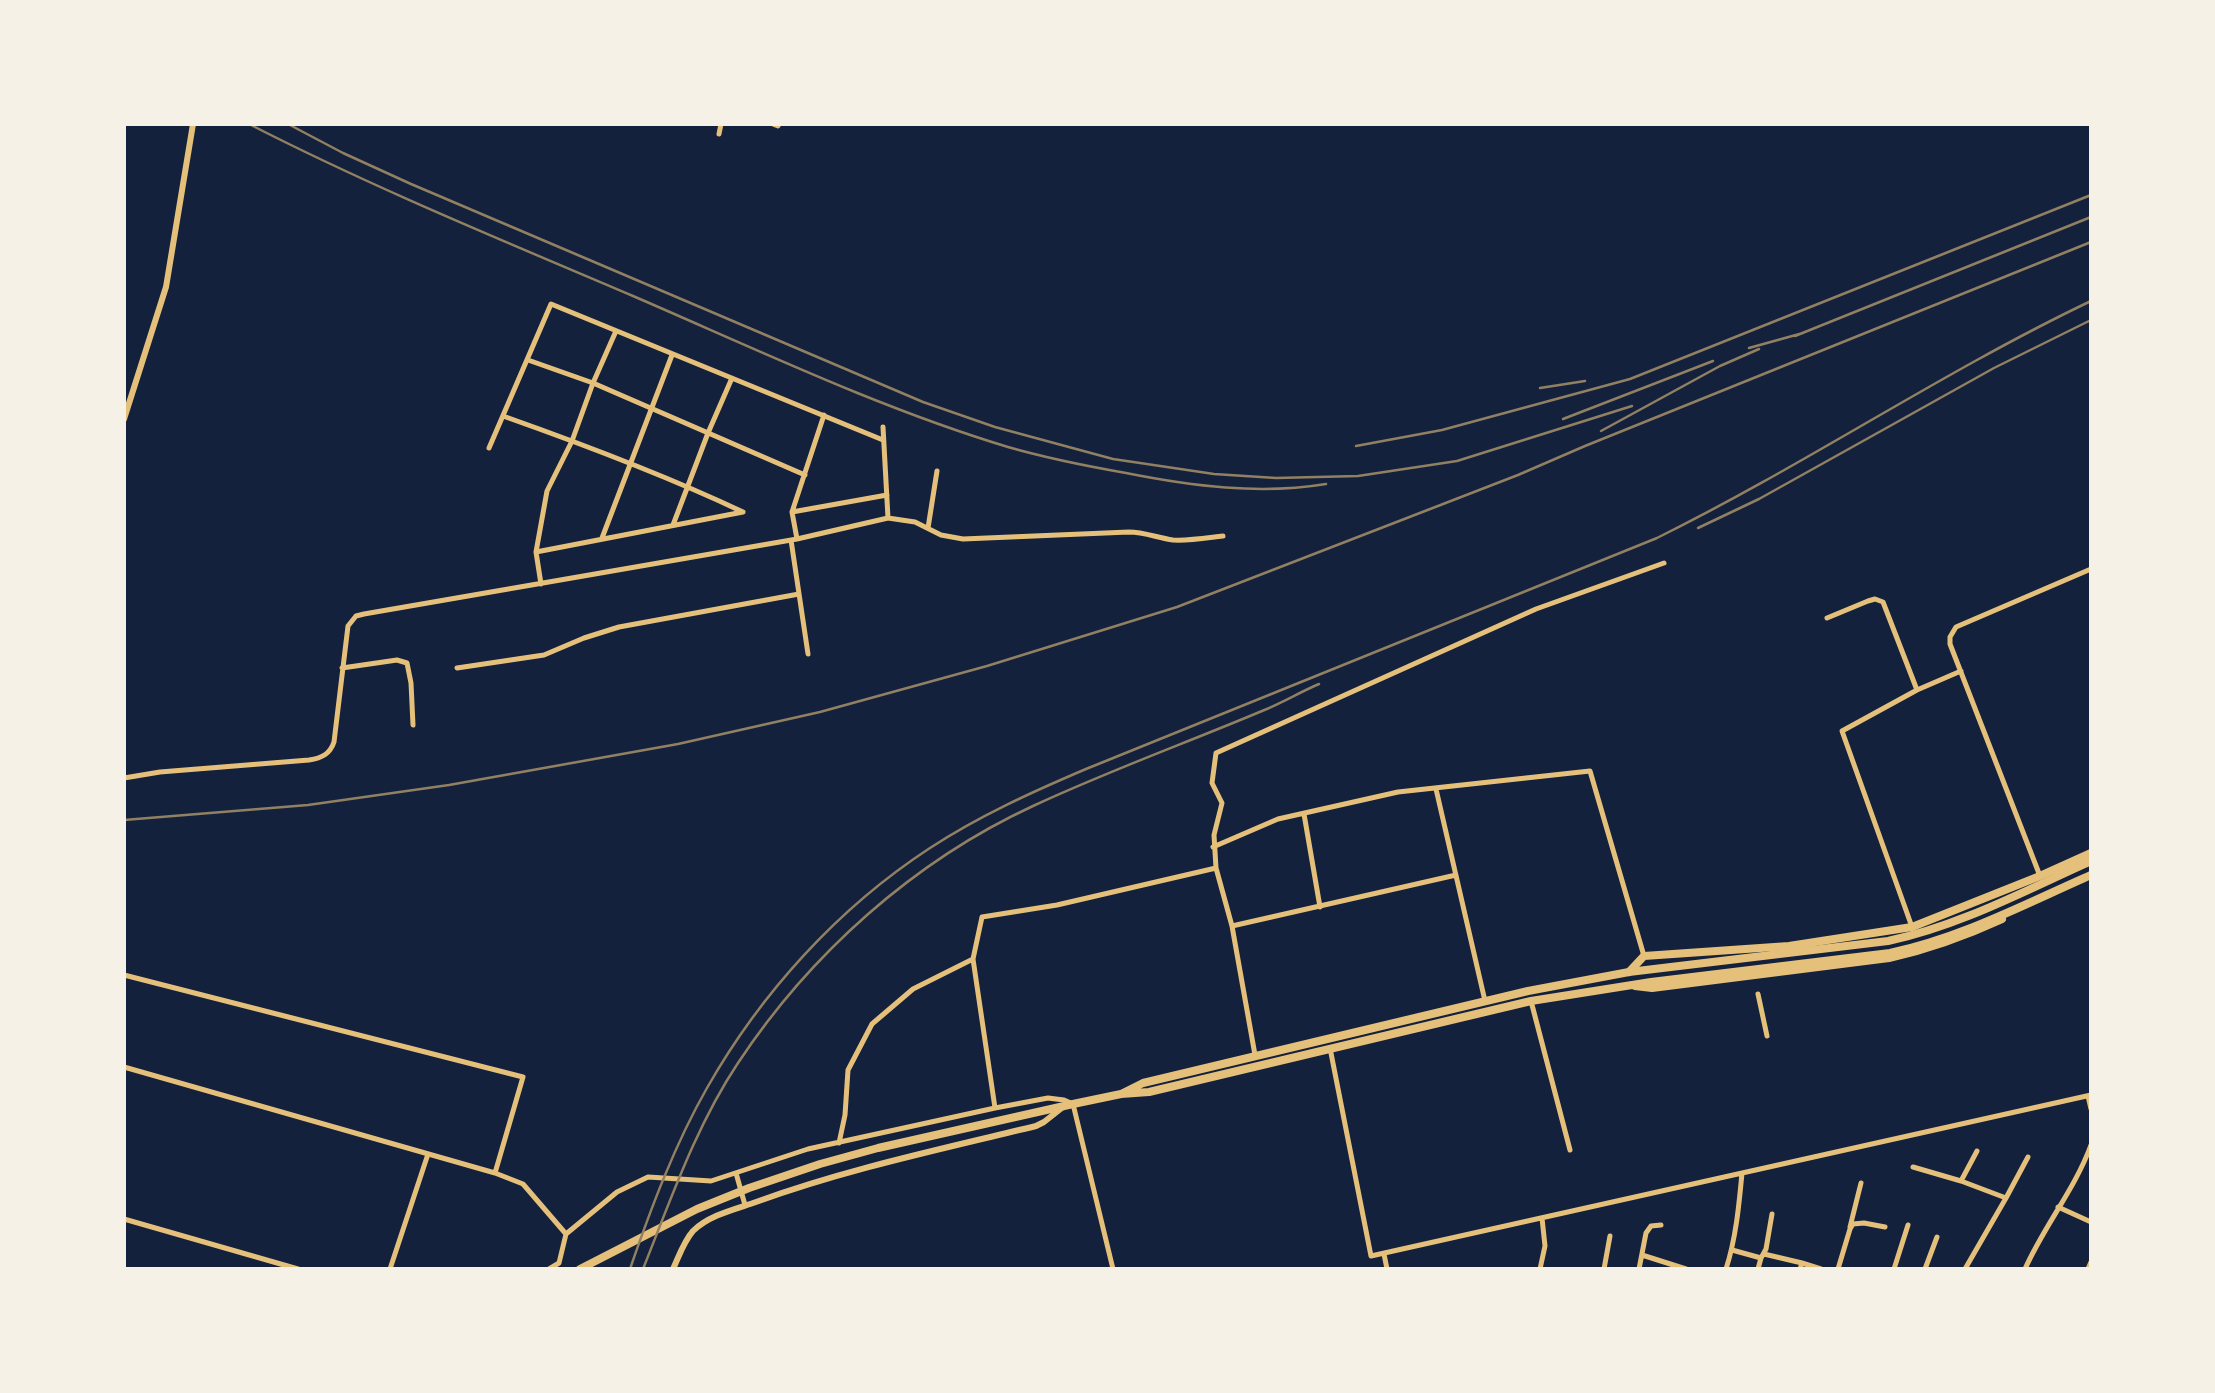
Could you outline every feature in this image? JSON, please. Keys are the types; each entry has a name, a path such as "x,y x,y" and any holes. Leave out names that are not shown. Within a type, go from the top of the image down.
{"main road":[{"path":"1629,972 1644,956 1789,946 1912,927 2091,853"},
{"path":"1121,1094 1143,1083 1528,991 1629,972 1888,941 1922,934 1951,924 2091,861"},
{"path":"580,1269 697,1209 748,1188 866,1151 1073,1104 1121,1094 1149,1092 1531,1001 1650,982 1890,953 1926,946 2091,877"},
{"path":"1630,985 1653,988 1889,958 1925,950 1959,938 2091,877"},
{"path":"1528,991 1531,1001"}],"street":[{"path":"124,419 166,287 188,168 193,124"},
{"path":"719,134 721,124"},
{"path":"773,124 779,124"},
{"path":"489,448 551,304 883,440"},
{"path":"541,584 536,552 547,491 572,441 616,331"},
{"path":"602,538 672,355"},
{"path":"528,360 593,383 805,475"},
{"path":"673,525 732,378"},
{"path":"808,654 799,594 792,512 824,415"},
{"path":"503,416 630,463 743,512 536,552"},
{"path":"883,427 888,518"},
{"path":"928,528 937,471"},
{"path":"792,512 887,495"},
{"path":"124,778 160,772 319,759 327,754 334,742 348,626 356,616 794,540 888,518 915,522 947,537 963,539 1129,532 1171,540 1223,536"},
{"path":"1255,1055 1232,926 1213,847 1222,803 1212,783 1216,752 1536,609 1664,563"},
{"path":"2040,876 1950,637 1956,626 2091,569"},
{"path":"457,668 544,655 619,627 799,594"},
{"path":"1827,618 1875,599 1883,602 1917,690"},
{"path":"342,668 397,660 407,663 414,725"},
{"path":"1912,927 1842,731 1917,690 1961,671"},
{"path":"1213,847 1278,819 1398,792 1590,771 1644,956"},
{"path":"1436,789 1485,1001"},
{"path":"1304,814 1320,907"},
{"path":"995,1108 973,959 982,917 1057,905 1216,868"},
{"path":"1232,926 1456,875"},
{"path":"839,1143 845,1115 848,1070 872,1024 913,989 973,959"},
{"path":"124,975 523,1077 495,1173"},
{"path":"1758,994 1767,1036"},
{"path":"1531,1001 1570,1150"},
{"path":"1330,1048 1371,1256 2089,1096 2091,1109"},
{"path":"124,1067 495,1173 523,1184 566,1234"},
{"path":"549,1269 559,1263 566,1234 617,1192 648,1177 711,1181 808,1149 1048,1098 1073,1104 1113,1269"},
{"path":"673,1269 693,1231 709,1220 797,1188 1036,1126 1063,1107"},
{"path":"2025,1269 2083,1166 2091,1145"},
{"path":"1961,1181 1977,1151"},
{"path":"390,1269 428,1154"},
{"path":"1965,1269 2028,1157"},
{"path":"1913,1167 2006,1198"},
{"path":"736,1173 745,1206"},
{"path":"1726,1269 1732,1250 1742,1173"},
{"path":"1838,1269 1861,1182"},
{"path":"2058,1208 2091,1222"},
{"path":"1758,1269 1772,1214"},
{"path":"1540,1269 1545,1246 1542,1218"},
{"path":"124,1219 293,1268"},
{"path":"1850,1229 1856,1223 1885,1227"},
{"path":"1639,1269 1646,1233 1651,1226 1661,1225"},
{"path":"1894,1269 1908,1225"},
{"path":"1604,1269 1610,1236"},
{"path":"1925,1269 1937,1237"},
{"path":"1732,1250 1821,1269"},
{"path":"1384,1254 1387,1269"},
{"path":"1642,1255 1686,1269"},
{"path":"2088,1269 2091,1262"}],"railway":[{"path":"249,124 391,192 818,377 960,431 1051,458 1175,482 1251,489 1326,484"},
{"path":"288,124 411,184 923,402 995,427 1113,459 1214,474 1276,478 1358,476 1457,461 1632,406"},
{"path":"1356,446 1442,430 1630,379 2091,195"},
{"path":"1795,336 2091,217"},
{"path":"124,820 308,805 449,785 678,744 820,712 987,666 1177,607 1518,475 2091,242"},
{"path":"630,1269 684,1131 728,1053 752,1019 777,986 833,925 864,897 930,848 1006,805 1086,769 1657,538 1712,510 1981,358 2091,301"},
{"path":"1698,528 1759,499 1994,368 2091,320"},
{"path":"1749,348 1803,333"},
{"path":"1601,431 1720,366 1759,349"},
{"path":"1563,419 1713,361"},
{"path":"1540,388 1585,381"},
{"path":"643,1269 697,1137 738,1063 766,1023 798,985 868,914 906,883 989,828 1061,793 1269,708 1319,684"}]}
